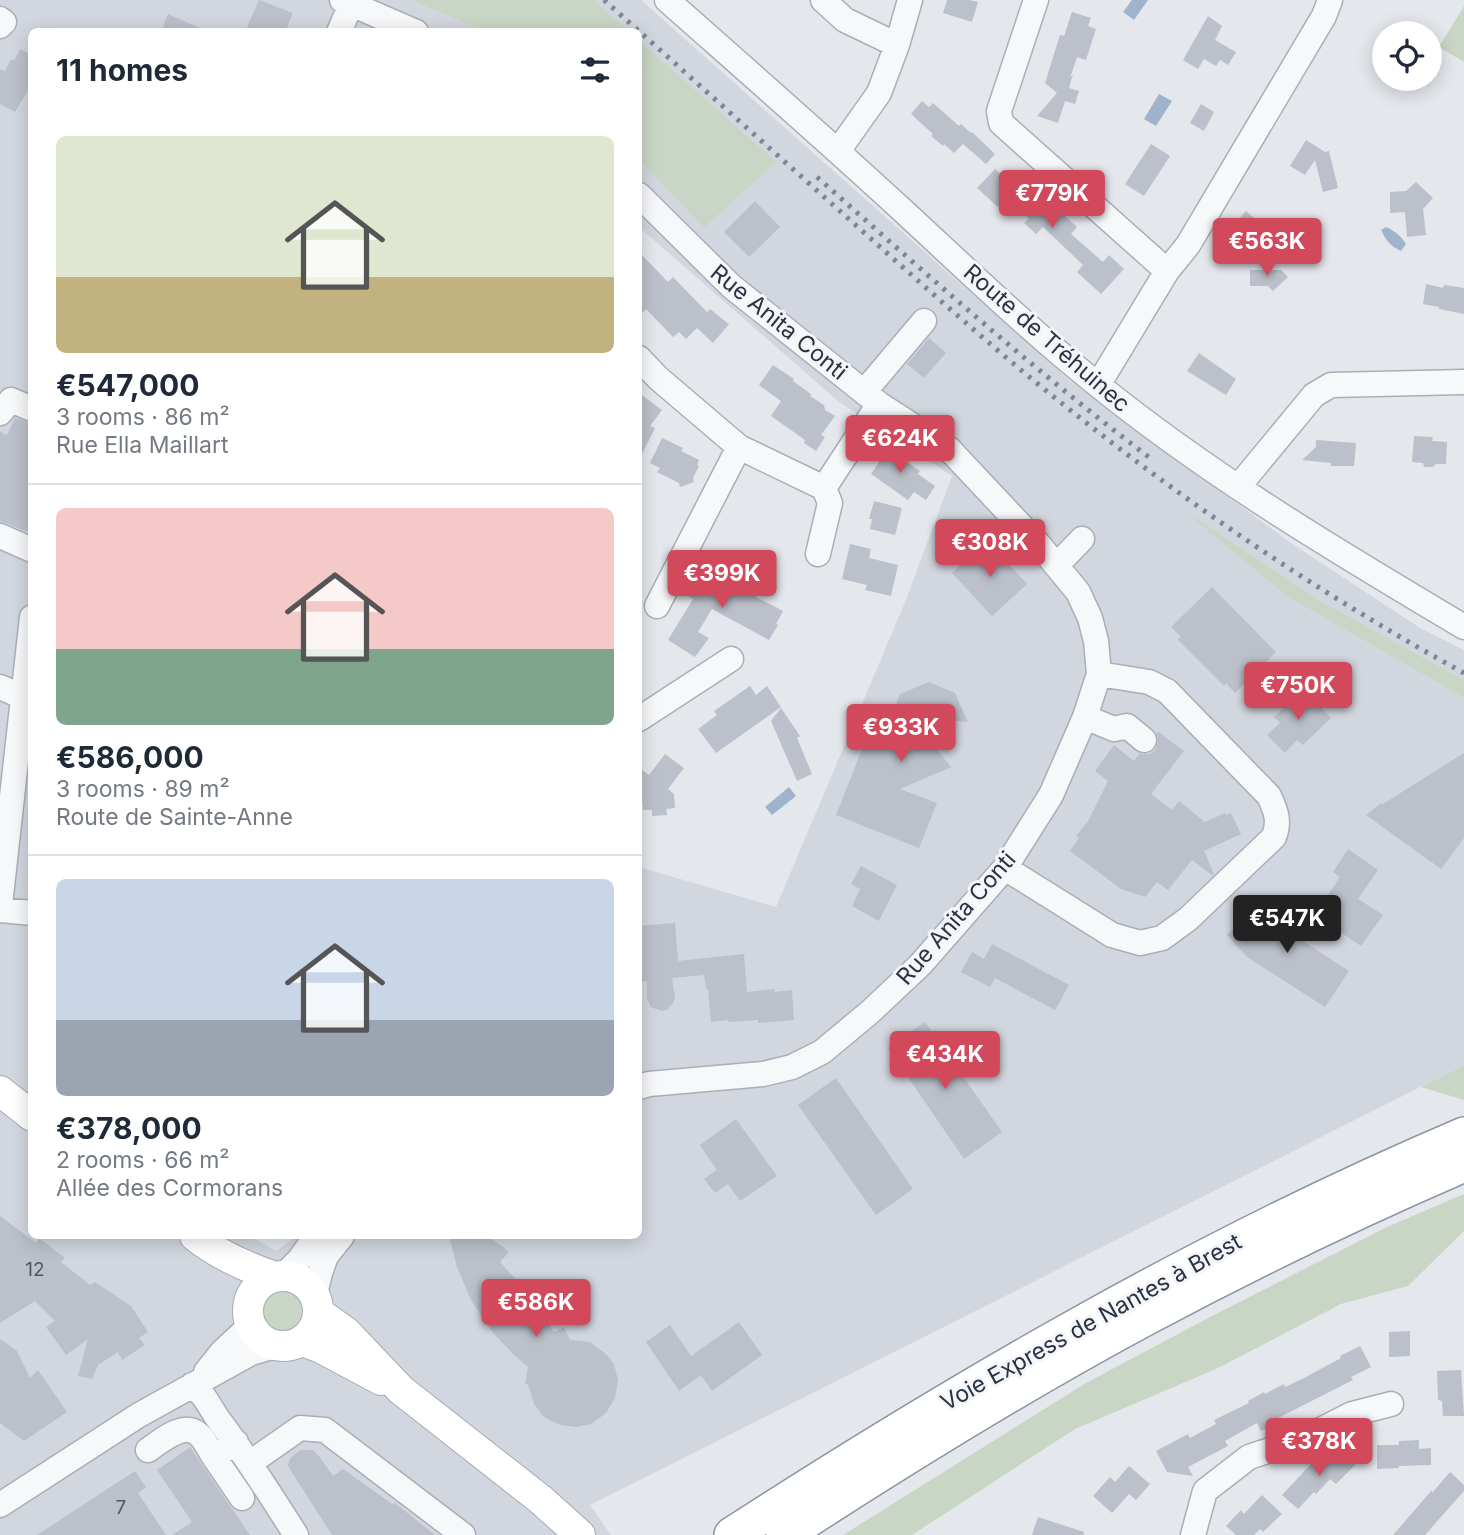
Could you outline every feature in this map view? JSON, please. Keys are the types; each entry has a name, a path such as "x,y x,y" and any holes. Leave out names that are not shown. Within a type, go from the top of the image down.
{"highway":[{"name":"Voie Express de Nantes à Brest","path":"732,1535 945,1402 1100,1312 1288,1215 1464,1135"},
{"name":"Voie Express de Nantes à Brest","path":"784,1535 1004,1398 1143,1319 1248,1264 1464,1164"}],"main road":[{"path":"0,1091 28,1113"},
{"path":"201,1240 239,1264 279,1277 293,1277 302,1281 317,1304 401,1390 540,1499 580,1535"},
{"path":"201,1240 250,1312 257,1335 265,1341 321,1348 401,1390"},
{"path":"250,1312 256,1289 264,1282 279,1277"},
{"path":"289,1343 311,1334 316,1324 317,1304"}],"street":[{"name":"Route de Tréhuinec","path":"667,0 1098,386 1238,487 1325,544 1464,627"},
{"path":"823,0 845,20 897,45"},
{"path":"838,151 879,93 910,0"},
{"path":"1036,0 999,111 1001,122 1167,271"},
{"path":"1098,386 1167,271 1188,245 1324,16 1330,0"},
{"path":"340,28 347,2 407,28"},
{"path":"0,19 4,22 0,26"},
{"name":"Rue Anita Conti","path":"642,198 722,278 872,398 948,449 1057,565 1078,592 1090,618 1096,641 1099,674 1085,717 1051,795 1005,868 920,965 870,1012 822,1052 792,1067 763,1074 642,1086"},
{"path":"824,488 872,398 924,321"},
{"path":"642,361 739,447 824,488 830,503 818,554"},
{"path":"1238,487 1314,395 1331,386 1464,382"},
{"path":"0,413 11,400 28,407"},
{"path":"657,606 739,447"},
{"path":"0,537 28,548"},
{"path":"1057,565 1082,539"},
{"path":"28,653 2,860 0,908 28,912"},
{"path":"642,717 731,659"},
{"path":"1005,868 1112,935 1140,943 1162,938 1188,919 1274,837 1278,819 1269,796 1167,691 1149,682 1099,674"},
{"path":"0,687 23,697"},
{"path":"1085,717 1114,729 1126,726 1144,740"},
{"path":"279,1277 299,1260 309,1246 320,1239"},
{"path":"317,1304 320,1273 326,1256 340,1239"},
{"path":"195,1383 222,1352 250,1312"},
{"path":"1,1501 195,1383 251,1353 289,1343"},
{"path":"195,1383 296,1535"},
{"path":"1194,1535 1205,1491 1249,1457 1303,1439 1352,1414 1391,1404"},
{"path":"250,1464 300,1428 325,1430 463,1535"},
{"path":"148,1450 174,1432 191,1430 198,1433 242,1498"},
{"path":"214,1457 236,1442"}],"shaded area":[{"path":"0,0 410,0 477,28 28,28 28,1239 255,1239 276,1251 293,1239 642,1239 642,868 776,907 906,600 952,476 838,401 642,230 642,163 704,228 775,162 642,43 642,28 626,28 594,0 641,0 1069,380 1291,543 1420,628 1464,650 1464,680 1314,597 1189,514 1286,596 1464,698 1464,1065 590,1505 611,1535 0,1535"}],"green space":[{"path":"410,0 594,0 626,28 477,28"},
{"path":"1464,6 1464,62 1442,49 1442,42"},
{"path":"642,43 776,162 704,228 642,163"},
{"path":"1181,508 1314,597 1464,680 1464,698 1286,596"},
{"path":"1464,1065 1464,1100 1421,1087"},
{"path":"1464,1194 1464,1231 1408,1286 1341,1304 1216,1369 1075,1429 912,1535 843,1535 1086,1383 1387,1227"},
{"path":"284,1288 300,1295 307,1311 300,1327 284,1334 268,1327 261,1311 268,1295"}],"water":[{"path":"1132,0 1148,0 1134,20 1123,12"},
{"path":"1159,94 1172,101 1156,126 1144,119"},
{"path":"1386,227 1398,234 1406,244 1401,251 1385,237 1381,230"},
{"path":"789,787 796,796 772,815 765,807"}],"building":[{"path":"259,0 293,13 287,28 247,28"},
{"path":"947,0 978,2 972,22 943,13"},
{"path":"1072,12 1091,18 1088,26 1096,29 1086,60 1077,57 1070,78 1073,74 1069,88 1079,91 1075,104 1065,101 1058,123 1037,116 1057,93 1045,83 1060,35 1064,36"},
{"path":"168,14 200,28 163,28"},
{"path":"1208,16 1222,26 1215,40 1236,52 1228,65 1220,60 1216,66 1204,59 1198,69 1183,60"},
{"path":"20,49 28,53 28,91 15,112 0,104 0,69 5,71 11,59 14,61"},
{"path":"922,101 929,107 933,103 959,126 961,124 972,132 995,154 986,164 963,144 954,153 944,144 943,146 911,114"},
{"path":"1201,104 1214,112 1204,131 1190,123"},
{"path":"1306,140 1325,152 1329,151 1338,188 1323,192 1315,160 1305,175 1290,166"},
{"path":"1151,144 1170,156 1144,196 1125,184"},
{"path":"995,169 1035,204 1037,201 1045,208 1048,205 1054,211 1056,208 1077,227 1071,234 1103,262 1109,255 1124,269 1101,294 1077,272 1083,265 1043,227 1036,234 1024,223 1029,218 1004,202 998,207 977,188"},
{"path":"1416,182 1433,198 1423,209 1426,235 1407,237 1405,212 1390,213 1390,192 1406,191"},
{"path":"755,201 780,227 749,257 724,232"},
{"path":"1246,211 1264,227 1251,243 1232,227"},
{"path":"642,255 668,282 673,277 707,312 710,309 729,324 713,343 697,328 686,339 679,332 673,337 646,309 642,313"},
{"path":"1250,270 1281,270 1288,277 1273,291 1268,286 1250,286"},
{"path":"1426,284 1443,288 1444,285 1464,288 1464,314 1423,304"},
{"path":"929,338 946,353 924,378 907,364"},
{"path":"1199,353 1236,379 1226,395 1187,371"},
{"path":"773,365 794,379 810,396 824,405 825,410 835,416 821,435 825,437 816,451 771,416 781,401 759,385"},
{"path":"642,395 662,410 650,426 655,428 642,454"},
{"path":"15,418 28,423 28,532 0,521 0,432 7,435"},
{"path":"1414,436 1433,437 1432,441 1447,442 1446,464 1424,467 1423,463 1412,462"},
{"path":"662,438 683,448 681,451 699,460 694,482 680,487 679,483 657,472 660,468 650,463"},
{"path":"1316,440 1356,443 1354,466 1331,466 1331,463 1302,460 1316,447"},
{"path":"882,445 920,471 918,474 935,486 926,500 914,492 908,500 871,474 879,462 873,458"},
{"path":"874,501 902,508 895,535 870,529 872,519 869,519"},
{"path":"987,541 1027,584 992,616 952,573"},
{"path":"850,544 871,549 869,558 898,565 891,596 865,590 867,585 842,579"},
{"path":"696,570 709,577 713,570 783,611 769,640 712,609 698,632 709,638 695,657 668,640 693,599 683,593"},
{"path":"1212,587 1276,652 1235,693 1226,683 1224,686 1177,639 1181,637 1171,627"},
{"path":"929,682 955,693 968,722 947,720 936,748 951,767 900,789 937,803 919,848 836,815 880,704 894,710 900,694"},
{"path":"750,686 756,695 767,686 781,707 716,753 698,729 717,715 714,711"},
{"path":"1303,689 1331,718 1303,745 1297,740 1285,753 1267,735 1280,723 1274,717"},
{"path":"781,708 800,736 797,738 812,774 797,781 771,721"},
{"path":"1157,731 1184,751 1151,794 1172,810 1179,801 1205,822 1231,813 1241,834 1204,851 1214,874 1192,860 1168,890 1157,882 1145,897 1121,889 1070,851 1108,781 1095,771 1114,745 1134,761 1139,754 1150,754 1158,743"},
{"path":"1464,753 1464,838 1441,869 1366,815 1381,803"},
{"path":"665,754 684,768 668,789 674,794 675,808 666,809 667,815 652,816 652,810 643,810 642,770 649,775"},
{"path":"1348,849 1378,870 1358,899 1383,915 1361,946 1315,915 1340,877 1333,872"},
{"path":"861,866 897,885 879,921 852,906 860,889 851,884"},
{"path":"1263,900 1280,918 1275,923 1349,971 1325,1007 1247,957 1227,935"},
{"path":"675,923 678,961 744,954 747,992 792,990 794,1020 758,1023 758,1020 711,1022 704,975 672,978 675,998 673,1003 667,1010 651,1007 647,999 647,981 642,982 642,926"},
{"path":"992,944 1069,985 1055,1010 995,978 990,987 961,972 972,952 984,959"},
{"path":"925,1022 1002,1132 964,1159 888,1048"},
{"path":"836,1078 913,1189 876,1215 798,1105"},
{"path":"736,1119 777,1176 740,1201 728,1184 715,1193 704,1179 717,1170 700,1145"},
{"path":"0,1216 28,1239 36,1243 40,1239 65,1258 61,1262 90,1285 95,1282 131,1306 148,1332 139,1338 145,1345 122,1360 118,1352 98,1365 92,1379 78,1376 88,1339 66,1355 46,1327 55,1321 35,1301 0,1323"},
{"path":"450,1239 492,1239 509,1252 500,1262 532,1297 554,1332 564,1327 570,1340 590,1342 614,1364 618,1380 615,1398 606,1413 591,1424 577,1427 560,1425 544,1417 534,1404 528,1384 525,1384 528,1367 494,1334 471,1300 457,1267"},
{"path":"739,1322 762,1355 712,1391 701,1375 679,1391 646,1342 670,1325 691,1356"},
{"path":"1410,1331 1410,1356 1389,1357 1389,1332"},
{"path":"0,1339 17,1351 30,1378 38,1370 67,1412 24,1441 0,1423"},
{"path":"1360,1346 1371,1367 1351,1377 1353,1380 1278,1418 1280,1422 1261,1431 1257,1423 1225,1441 1228,1446 1188,1467 1193,1476 1167,1472 1156,1451 1188,1434 1190,1438 1216,1424 1214,1420 1249,1403 1248,1401 1264,1392 1265,1394 1284,1384 1285,1387 1304,1378"},
{"path":"1461,1370 1464,1416 1443,1416 1442,1401 1438,1400 1437,1371"},
{"path":"1419,1440 1419,1449 1431,1448 1431,1465 1377,1469 1377,1445 1399,1445 1399,1441"},
{"path":"190,1447 250,1535 172,1535 192,1522 157,1470"},
{"path":"300,1450 313,1450 333,1476 343,1469 392,1504 395,1503 435,1535 332,1535 288,1466 290,1458"},
{"path":"1349,1451 1356,1464 1336,1484 1330,1479 1298,1509 1282,1495 1313,1462 1318,1467 1333,1453 1337,1457"},
{"path":"1129,1466 1150,1484 1136,1500 1129,1494 1112,1513 1093,1496 1110,1477 1115,1482"},
{"path":"135,1471 146,1487 138,1493 166,1535 37,1535"},
{"path":"1450,1472 1464,1485 1464,1491 1425,1535 1393,1535 1432,1490 1432,1493"},
{"path":"1262,1495 1282,1514 1263,1532 1260,1529 1254,1535 1236,1535 1226,1526 1241,1510 1244,1514"},
{"path":"1038,1517 1084,1532 1084,1535 1032,1535"}],"railway":[{"path":"604,0 635,28"},
{"path":"642,34 963,320 1125,453 1218,521 1315,585 1464,673"},
{"path":"817,177 1025,358 1154,461"}]}
